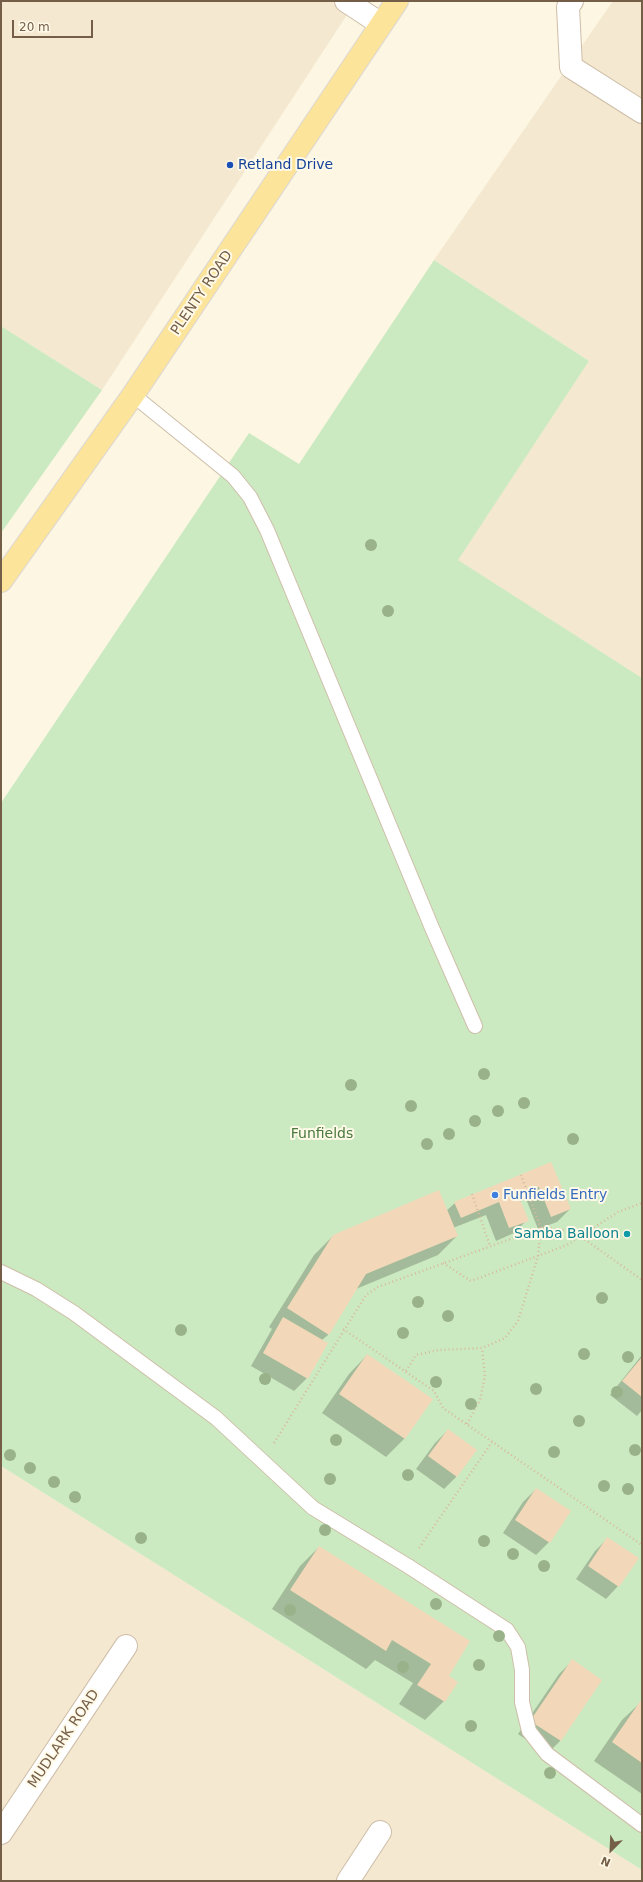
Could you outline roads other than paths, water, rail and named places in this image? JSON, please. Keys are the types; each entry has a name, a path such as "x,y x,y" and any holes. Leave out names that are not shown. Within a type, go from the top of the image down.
{"main road":[{"name":"PLENTY ROAD","path":"1,582 133,395 397,1"}],"street":[{"path":"346,1 381,24"},
{"path":"572,1 568,7 571,67 642,112"},
{"name":"MUDLARK ROAD","path":"1,1833 126,1646"},
{"path":"348,1881 380,1832"}],"lane":[{"path":"133,395 233,476 250,497 267,530 432,928 475,1026"},
{"path":"1,1272 36,1289 92,1326 216,1418 313,1508 408,1566 508,1630 518,1647 522,1670 522,1702 529,1731 547,1754 642,1825"}],"place":[{"name":"Retland Drive","path":"230,165"},
{"name":"Funfields Entry","path":"495,1195"},
{"name":"Samba Balloon","path":"627,1234"}],"park label":[{"name":"Funfields","path":"322,1134"}]}
